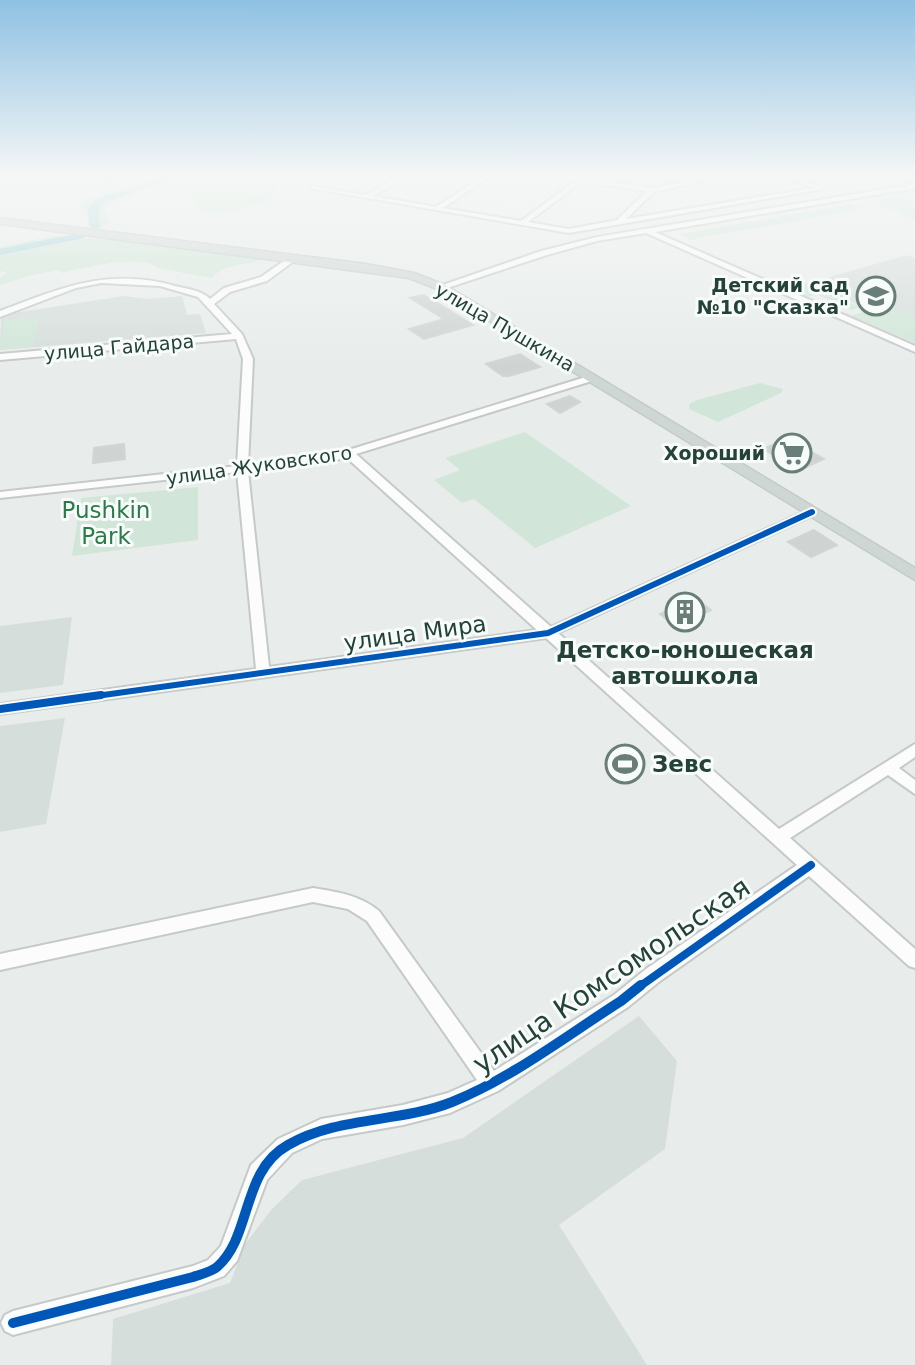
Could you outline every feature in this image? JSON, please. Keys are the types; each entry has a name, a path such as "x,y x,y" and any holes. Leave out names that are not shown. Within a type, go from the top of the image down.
{"main road":[{"name":"улица Пушкина","path":"143,239 400,273 440,287 915,575"}],"street":[{"path":"440,287 597,239"},
{"path":"665,239 915,349"},
{"path":"211,303 227,290 264,279 294,258"},
{"path":"0,314 65,289 101,281 160,284 201,295 239,336 248,359 242,469 263,674"},
{"name":"улица Гайдара","path":"0,357 239,336"},
{"name":"улица Жуковского","path":"0,495 330,459 592,379"},
{"path":"350,454 915,960"},
{"name":"улица Мира","path":"0,709 548,633 812,512"},
{"path":"779,836 915,750"},
{"path":"888,767 915,788"},
{"name":"улица Комсомольская","path":"13,1323 193,1277 216,1268 229,1253 259,1173 285,1146 321,1129 403,1115 450,1103 491,1084 621,1001 653,975 811,865"},
{"path":"0,962 313,895 350,902 363,907 373,916 491,1084"}],"shaded area":[{"name":"Детский сад №10 \"Сказка\"","path":"907,255 915,258 915,330 809,283"},
{"path":"124,296 148,299 182,296 187,315 200,314 206,333 0,350 1,317"},
{"path":"72,617 63,685 0,693 0,626"},
{"path":"65,718 46,824 0,832 0,726"},
{"path":"639,1016 677,1061 665,1149 559,1225 647,1365 111,1365 113,1319 230,1283 245,1244 272,1209 302,1180 463,1138"}],"green space":[{"path":"40,239 92,239 155,243 265,258 224,269 212,278 157,268 140,262 127,262 62,273 59,270 0,285 0,278 7,272 0,271 0,247"},
{"path":"807,283 860,307 852,310 818,295 805,297 788,289"},
{"path":"882,305 915,316 915,343 851,316"},
{"path":"39,317 33,346 0,350 5,320"},
{"path":"760,383 783,389 781,393 718,422 689,409 689,404 697,400"},
{"path":"525,432 631,506 535,548 474,499 462,503 434,480 460,470 445,458"},
{"name":"Pushkin Park","path":"198,487 198,540 72,556 81,498"}],"building":[{"path":"423,295 473,325 424,339 409,329 444,319 410,298"},
{"path":"520,354 540,367 503,376 486,364"},
{"path":"570,396 580,402 560,413 547,404"},
{"name":"Хороший","path":"787,439 824,459 800,470 763,449"},
{"path":"124,444 125,459 93,463 94,448"},
{"path":"814,530 837,545 811,557 788,542"},
{"name":"Детско-юношеская автошкола","path":"695,598 711,610 675,626 660,614"}],"waterway":[{"path":"0,252 67,239"}],"cycle path":[{"path":"0,709 548,633 812,512"},
{"path":"13,1323 193,1277 216,1268 229,1253 259,1173 285,1146 321,1129 403,1115 450,1103 491,1084 621,1001 653,975 811,865"}],"place":[{"name":"Детский сад №10 \"Сказка\"","path":"876,296"},
{"name":"Хороший","path":"792,453"},
{"name":"Детско-юношеская автошкола","path":"685,612"},
{"name":"Зевс","path":"625,764"}]}
